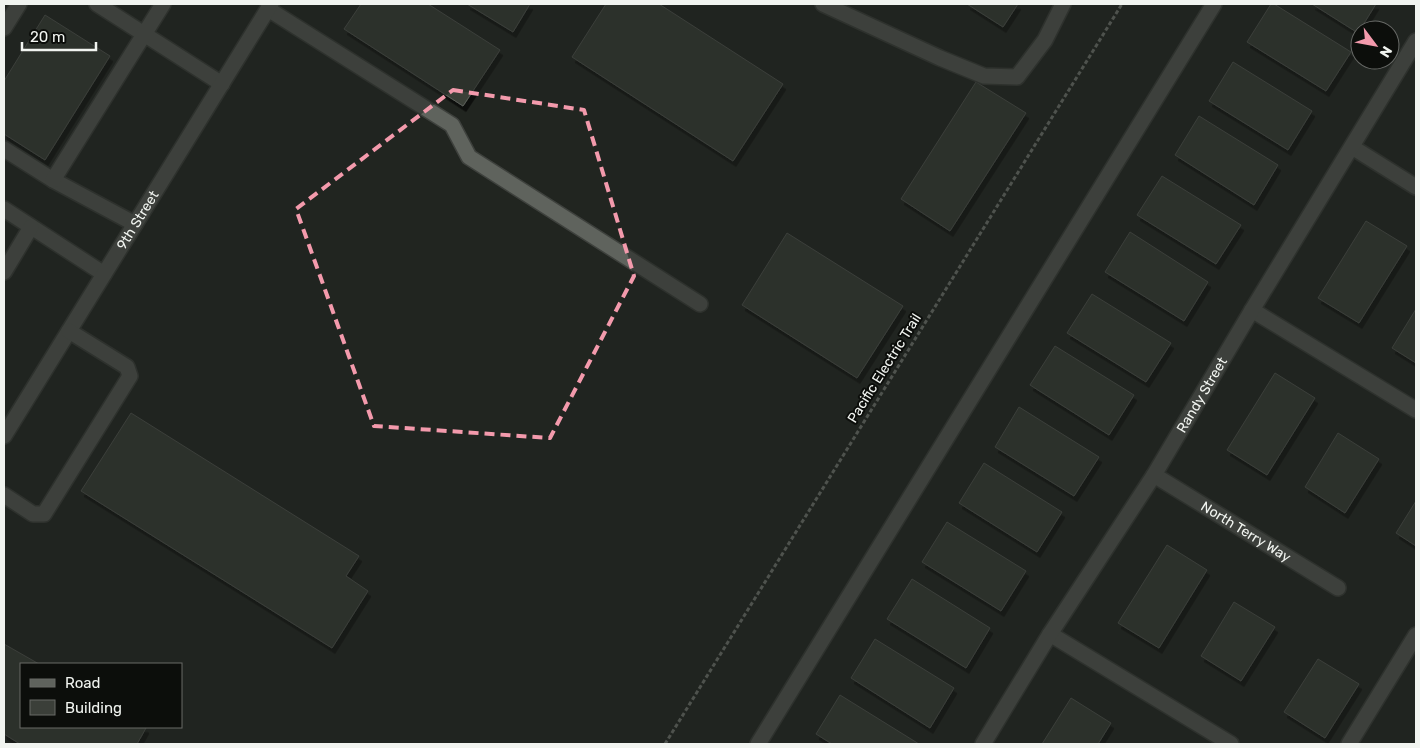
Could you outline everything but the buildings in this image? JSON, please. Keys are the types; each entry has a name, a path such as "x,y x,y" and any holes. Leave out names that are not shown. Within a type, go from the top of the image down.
{"street":[{"path":"4,28 19,4"},
{"path":"97,4 222,84"},
{"path":"53,180 163,4"},
{"path":"823,4 940,58 984,76 1017,77 1046,40 1062,4"},
{"path":"758,744 1214,4"},
{"path":"269,6 452,125 469,157 700,304"},
{"name":"9th Street","path":"4,436 269,6"},
{"name":"Randy Street","path":"983,744 1050,634 1154,475 1416,41"},
{"path":"1352,147 1416,187"},
{"path":"4,148 53,180 135,224"},
{"path":"4,209 104,274"},
{"path":"4,272 32,227"},
{"path":"1252,310 1416,410"},
{"path":"4,494 33,514 44,514 130,376 128,367 69,331"},
{"name":"North Terry Way","path":"1154,475 1338,588"},
{"path":"1050,634 1230,744"},
{"path":"1349,744 1416,634"}],"path":[{"name":"Pacific Electric Trail","path":"665,744 1122,4"}],"highlighted area":[{"path":"453,90 584,110 634,276 550,438 374,426 296,209"}]}
